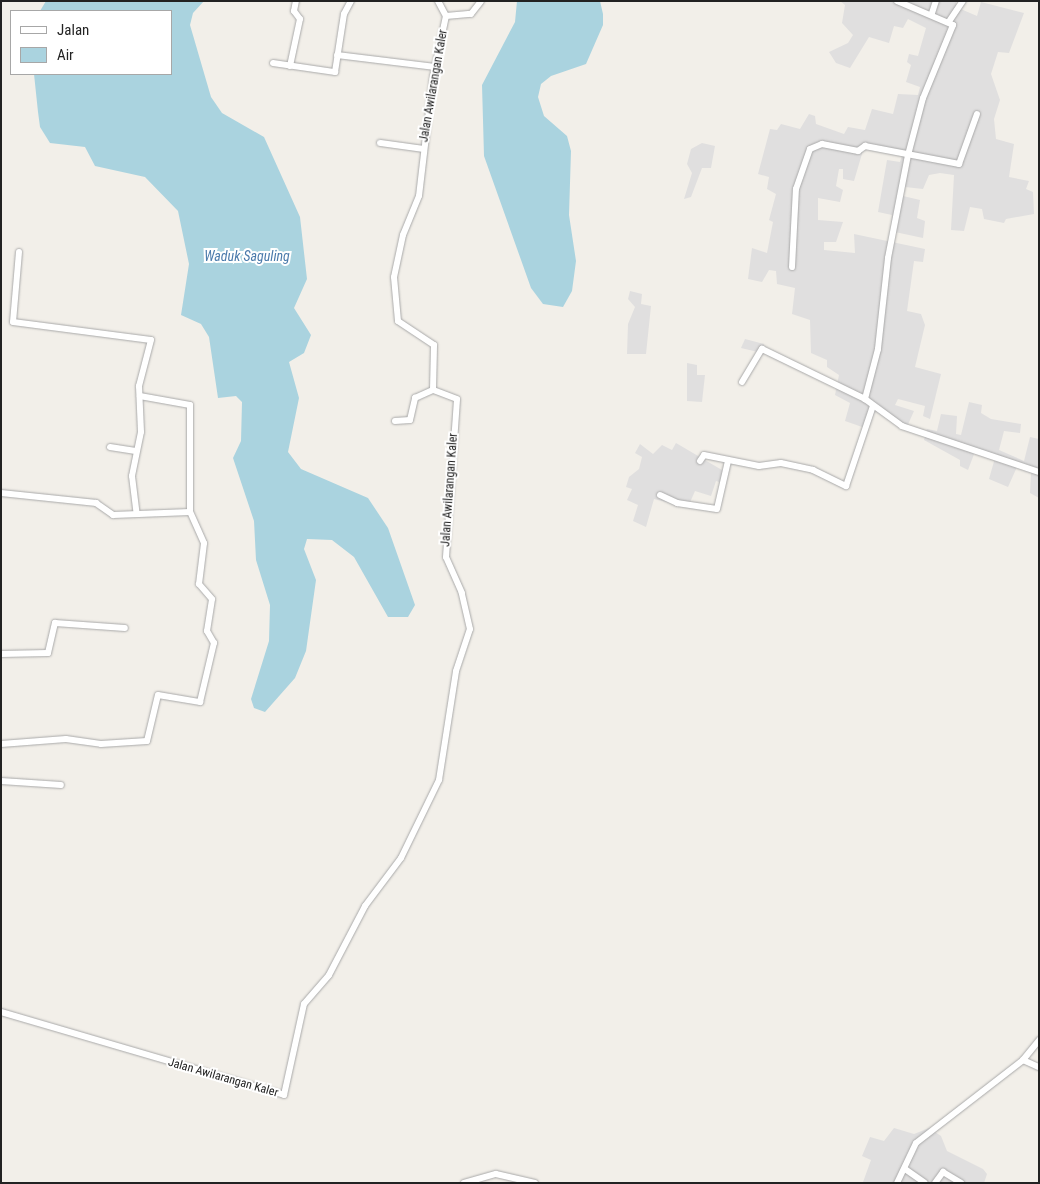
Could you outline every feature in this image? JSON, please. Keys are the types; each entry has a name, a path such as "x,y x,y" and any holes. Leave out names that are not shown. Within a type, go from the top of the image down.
{"street":[{"path":"290,66 300,18 294,11 296,1"},
{"path":"273,63 332,74 344,14 351,1"},
{"path":"438,1 446,16"},
{"name":"Jalan Awilarangan Kaler","path":"1,1012 275,1095 285,1093 286,1070 304,1004 329,975 365,906 401,858 443,767 456,671 470,629 462,593 446,557 457,399 433,390 434,345 398,321 394,299 396,258 419,196 423,149 435,66 446,16 471,14 481,1"},
{"path":"896,1 950,20"},
{"path":"932,13 936,1"},
{"path":"950,20 963,1"},
{"path":"865,399 878,349 908,155 925,91 952,26 950,20"},
{"path":"337,55 435,66"},
{"path":"792,266 796,189 810,149 822,144 859,151 865,146 960,164 977,114"},
{"path":"380,143 423,149"},
{"path":"19,252 12,321 57,331 150,339 140,396 132,476 137,514"},
{"path":"742,382 762,349 865,399 902,426 1039,472"},
{"path":"395,421 410,420 416,398 433,390"},
{"path":"1,744 66,739 101,744 147,741 158,695 200,702 214,643 207,631 212,599 199,584 204,543 190,512 190,405 140,396"},
{"path":"700,462 704,456 728,461 787,464 818,472 846,486 874,406"},
{"path":"110,447 136,451"},
{"path":"660,495 677,503 717,509 728,461"},
{"path":"1,493 96,503 113,515 190,512"},
{"path":"1,654 48,653 55,623 125,628"},
{"path":"1,781 61,785"},
{"path":"897,1183 905,1170 916,1143 1023,1060 1039,1040"},
{"path":"1023,1060 1039,1067"},
{"path":"905,1170 925,1183"},
{"path":"935,1183 943,1172 961,1183"},
{"path":"464,1183 496,1174 535,1183"}],"shaded area":[{"path":"840,1 956,1 956,7 977,16 981,2 1024,13 1009,53 998,52 991,74 1000,100 994,119 996,139 1014,144 1009,177 1029,181 1026,189 1033,192 1034,214 1006,219 1004,223 984,219 982,209 970,207 964,231 951,230 954,175 940,173 929,175 923,189 905,187 903,196 920,200 917,218 925,221 923,238 895,232 891,230 892,215 878,212 887,160 900,162 902,155 864,147 854,181 843,179 843,169 839,169 836,186 843,190 840,202 818,198 818,220 843,222 836,242 824,242 824,250 855,253 854,234 925,249 923,262 914,261 907,311 921,314 925,325 915,367 941,374 930,419 923,416 925,406 898,399 895,405 914,411 906,429 875,411 868,429 845,421 850,403 835,395 839,375 827,367 827,360 811,353 810,320 792,314 795,288 777,284 776,271 769,270 762,282 748,279 752,248 767,253 773,222 769,220 776,194 767,189 769,177 758,174 770,129 777,130 781,124 800,129 809,114 815,116 816,124 844,134 848,127 865,130 872,109 893,114 898,94 918,95 920,87 906,82 911,65 907,62 909,54 918,56 926,28 908,19 903,28 894,26 889,43 869,37 850,68 836,63 829,52 848,43 853,35 842,23 845,5"},
{"path":"702,143 715,146 711,168 702,168 691,197 684,199 692,173 687,164 691,149"},
{"path":"630,291 642,294 641,304 651,306 646,354 627,354 628,324 635,307 628,299"},
{"path":"745,339 764,344 763,348 758,352 741,348"},
{"path":"687,363 697,365 697,375 705,375 702,402 687,401"},
{"path":"969,402 982,405 981,413 991,419 1021,424 1020,433 1004,431 999,450 1024,461 1030,437 1039,439 1039,498 1030,493 1031,473 1017,467 1008,487 989,479 995,458 976,449 968,470 960,466 960,460 924,440 927,429 937,431 941,414 957,416 956,434 961,435"},
{"path":"676,443 727,473 725,484 716,481 711,496 695,491 688,507 654,499 646,527 633,521 638,505 627,500 632,489 626,487 629,477 639,469 642,457 635,453 640,444 653,454 662,445 672,450"},
{"path":"894,1128 914,1134 929,1128 941,1136 947,1151 983,1169 987,1174 984,1183 863,1182 871,1160 862,1156 870,1137 884,1141"}],"water":[{"name":"Waduk Saguling","path":"46,1 204,1 193,13 190,25 211,97 222,113 264,137 300,217 307,279 294,308 311,335 304,353 289,362 299,398 288,452 301,469 368,498 388,528 415,605 408,617 388,617 354,557 332,540 307,539 304,549 316,580 306,651 295,678 265,712 254,708 251,699 269,641 270,605 256,560 254,521 233,458 241,441 242,402 236,396 218,398 209,337 201,324 181,315 189,264 178,211 145,177 95,166 85,147 50,143 40,127 34,75 172,75 172,10 41,10"},
{"path":"517,1 600,1 603,14 603,25 586,64 551,76 541,84 538,97 544,116 567,136 571,151 569,215 576,261 572,291 563,307 543,304 531,288 484,156 482,85 515,22"}]}
